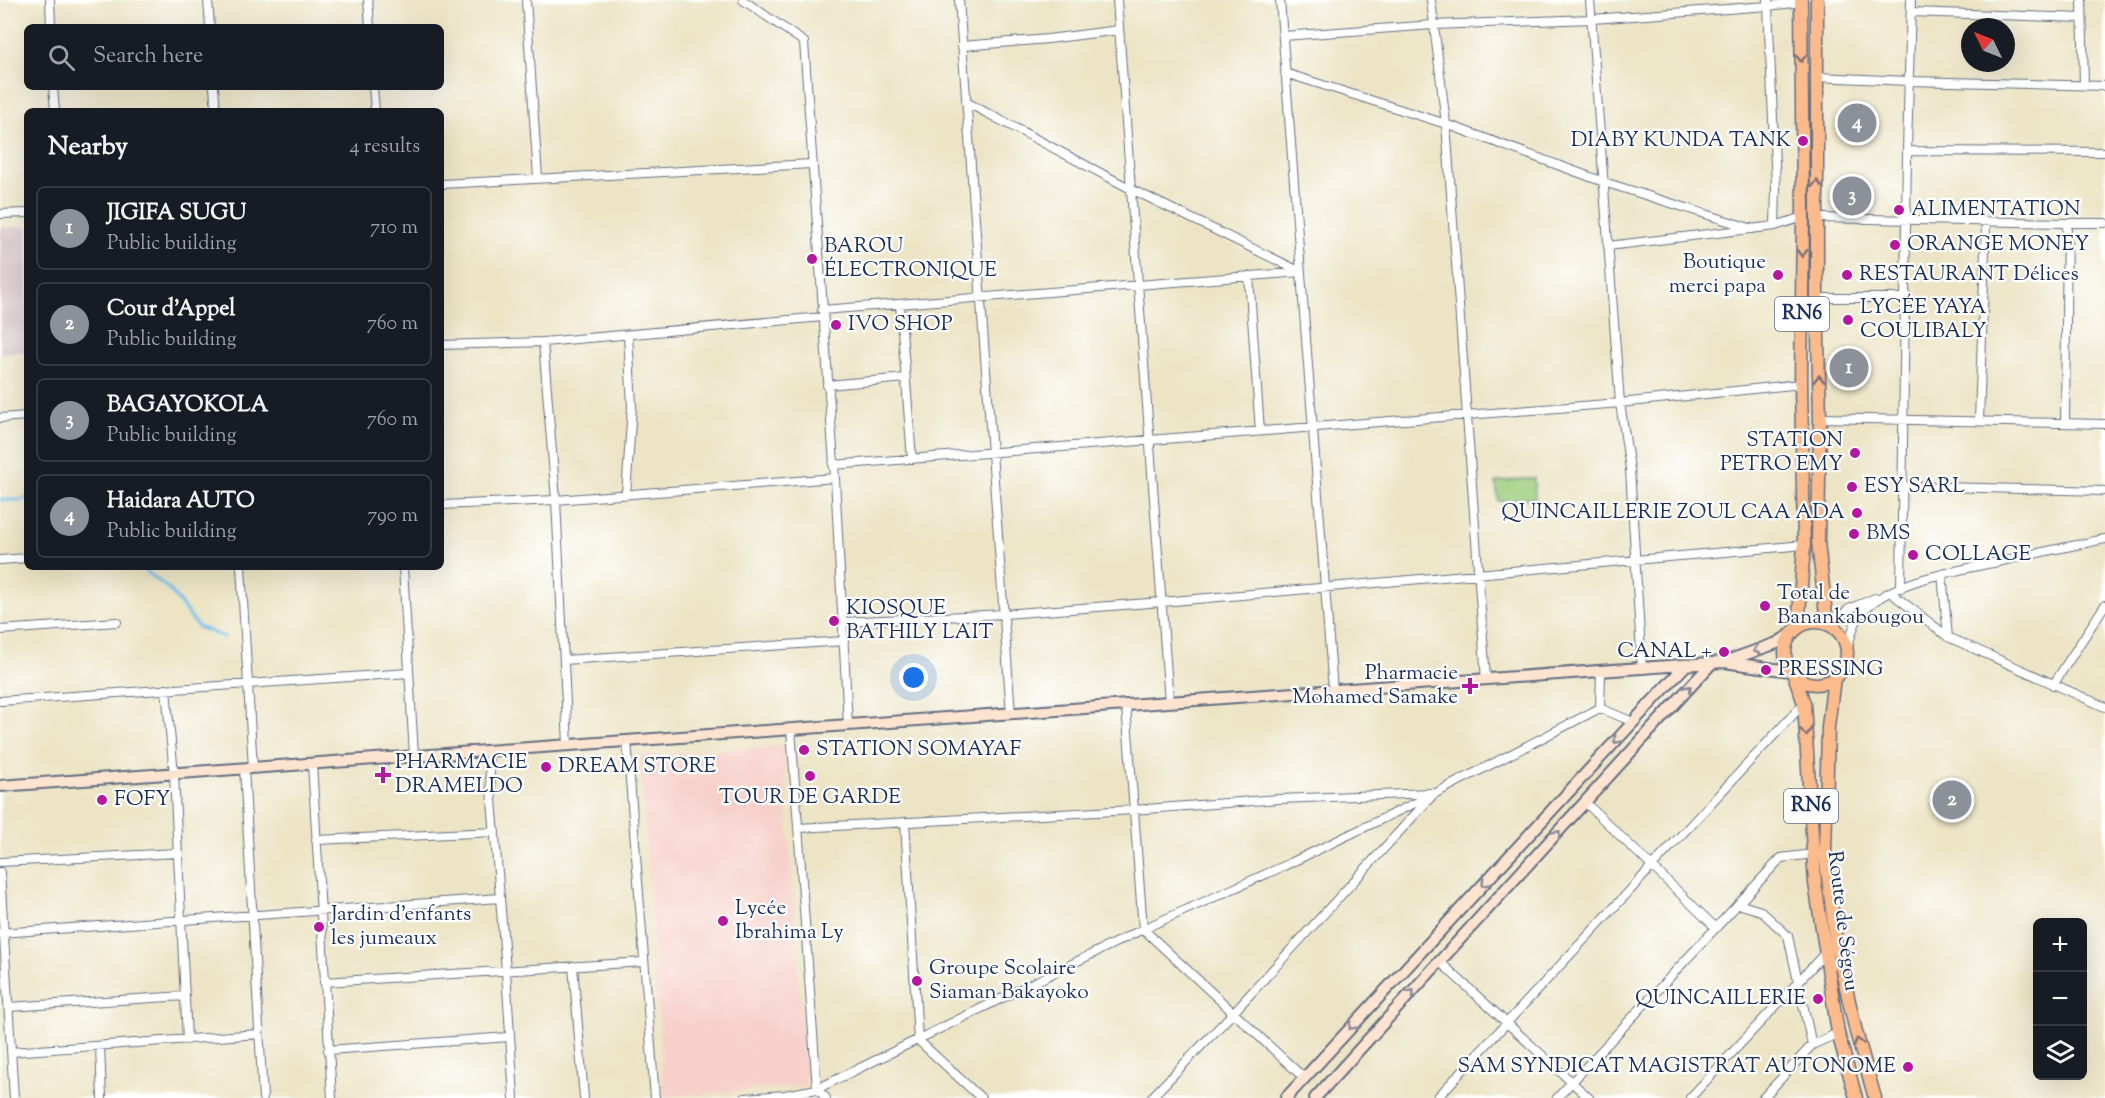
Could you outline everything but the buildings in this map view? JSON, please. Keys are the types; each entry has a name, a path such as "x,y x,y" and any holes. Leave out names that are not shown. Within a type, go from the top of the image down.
{"highway":[{"name":"RN6","path":"1817,0 1817,298 1820,418 1818,542 1829,625 1839,632 1847,650"},
{"name":"Route de Ségou","path":"1801,1 1803,217 1801,384 1804,544 1794,631 1785,646 1785,659 1804,703 1815,883 1838,1033 1856,1098"},
{"path":"1794,631 1807,623 1817,622 1829,625"},
{"name":"Route de Ségou","path":"1847,650 1846,661 1834,678 1828,727 1826,854 1837,948 1856,1032 1875,1098"},
{"path":"1792,673 1803,681 1814,684 1824,683 1834,678"}],"main road":[{"path":"0,786 1712,664 1763,648 1794,631"},
{"path":"1724,662 1792,673"},
{"path":"1315,1098 1712,664"},
{"path":"1286,1098 1685,666"}],"street":[{"path":"50,0 51,24"},
{"path":"208,0 210,24"},
{"path":"368,0 370,24"},
{"path":"526,0 538,178"},
{"path":"743,0 804,42 835,478 848,725"},
{"path":"959,0 1011,714"},
{"path":"1117,0 1169,702"},
{"path":"1280,0 1333,691"},
{"path":"1431,0 1446,124 1486,680"},
{"path":"1590,0 1620,403 1630,469 1642,669"},
{"path":"1901,588 1911,0"},
{"path":"2082,0 2084,85"},
{"path":"1282,36 1433,25 1592,19 1801,1"},
{"path":"1768,3 1776,187 1775,226"},
{"path":"1911,12 2082,18"},
{"path":"962,46 1119,30"},
{"path":"1285,73 1446,124 1604,182 1753,229"},
{"path":"1816,76 2105,86"},
{"path":"53,90 55,108"},
{"path":"214,90 216,108"},
{"path":"373,90 375,108"},
{"path":"966,102 1131,189 1301,272"},
{"path":"1907,151 2105,152"},
{"path":"444,184 812,164"},
{"path":"0,214 24,213"},
{"path":"1608,246 1775,226 1803,217"},
{"path":"1818,218 2105,223"},
{"path":"1979,421 1986,222"},
{"path":"2065,423 2067,223"},
{"path":"444,345 543,342 900,304 1301,272"},
{"path":"1249,276 1260,431"},
{"path":"1817,298 1905,298"},
{"path":"900,304 912,459"},
{"path":"627,495 632,406 628,334"},
{"path":"543,342 556,500 568,745"},
{"path":"827,385 906,378"},
{"path":"833,465 1620,403 1801,384"},
{"path":"0,418 24,416"},
{"path":"1820,418 2105,424"},
{"path":"444,505 556,500 835,478"},
{"path":"1902,486 2105,491"},
{"path":"1829,625 1860,603 1942,574 2105,539"},
{"path":"843,622 1004,614 1162,602 1804,544"},
{"path":"0,560 24,558"},
{"path":"241,570 249,684 248,768 252,915 263,1098"},
{"path":"403,570 414,756"},
{"path":"1942,574 1948,636"},
{"path":"1890,592 1948,636 2105,707"},
{"path":"1847,650 1857,620 1864,610 1880,597"},
{"path":"2053,685 2105,605"},
{"path":"0,630 117,622"},
{"path":"564,660 844,641"},
{"path":"1600,708 1601,672"},
{"path":"0,701 409,673"},
{"path":"166,689 174,774 188,1040"},
{"path":"1437,1098 1804,703"},
{"path":"1126,706 1143,930 1304,1078"},
{"path":"1600,708 1633,723"},
{"path":"744,1098 784,1097 817,1089 1143,930 1436,793 1600,708"},
{"path":"791,729 817,1089 826,1098"},
{"path":"627,741 655,1098"},
{"path":"488,751 514,1098"},
{"path":"312,763 319,911 332,1098"},
{"path":"798,828 1133,810 1280,799 1436,793"},
{"path":"1151,1098 1232,1014 1436,793"},
{"path":"1586,803 1716,928"},
{"path":"905,822 918,1040 981,1098"},
{"path":"316,840 495,832"},
{"path":"0,862 178,853"},
{"path":"1557,1098 1781,858 1813,855"},
{"path":"0,872 14,1098"},
{"path":"2,932 500,898"},
{"path":"1738,904 1761,911 1788,936 1812,1045"},
{"path":"1690,1098 1825,953"},
{"path":"324,982 644,962"},
{"path":"1440,962 1588,1098"},
{"path":"573,966 584,1098"},
{"path":"8,1006 185,996"},
{"path":"1763,1098 1812,1045 1838,1033"},
{"path":"11,1052 259,1034"},
{"path":"328,1050 509,1037"},
{"path":"100,1046 102,1098"}],"shaded area":[{"path":"24,226 24,351 0,353 0,228"},
{"name":"Lycée Ibrahima Ly","path":"783,746 806,1086 664,1097 640,756"}],"green space":[{"path":"1534,478 1535,498 1498,501 1496,482"}],"waterway":[{"path":"0,500 24,499"},
{"path":"145,570 170,590 198,627 224,637"}],"place":[{"name":"Haidara AUTO","path":"1857,123"},
{"name":"DIABY KUNDA TANK","path":"1803,141"},
{"name":"BAGAYOKOLA","path":"1852,196"},
{"name":"ALIMENTATION","path":"1899,210"},
{"name":"ORANGE MONEY","path":"1895,245"},
{"name":"BAROU ÉLECTRONIQUE","path":"812,259"},
{"name":"Boutique merci papa","path":"1778,275"},
{"name":"RESTAURANT Délices","path":"1847,275"},
{"name":"LYCÉE YAYA COULIBALY","path":"1848,320"},
{"name":"IVO SHOP","path":"836,325"},
{"name":"JIGIFA SUGU","path":"1849,368"},
{"name":"STATION PETRO EMY","path":"1855,453"},
{"name":"ESY SARL","path":"1852,487"},
{"name":"QUINCAILLERIE ZOUL CAA ADA","path":"1857,513"},
{"name":"BMS","path":"1854,534"},
{"name":"COLLAGE","path":"1913,555"},
{"name":"Total de Banankabougou","path":"1765,606"},
{"name":"KIOSQUE BATHILY LAIT","path":"834,621"},
{"name":"CANAL +","path":"1724,652"},
{"name":"PRESSING","path":"1766,670"},
{"name":"Pharmacie Mohamed Samake","path":"1470,686"},
{"name":"STATION SOMAYAF","path":"804,750"},
{"name":"DREAM STORE","path":"546,767"},
{"name":"PHARMACIE DRAMELDO","path":"383,775"},
{"name":"TOUR DE GARDE","path":"810,776"},
{"name":"FOFY","path":"102,800"},
{"name":"Cour d'Appel","path":"1952,800"},
{"name":"Lycée Ibrahima Ly","path":"723,921"},
{"name":"Jardin d'enfants les jumeaux","path":"319,927"},
{"name":"Groupe Scolaire Siaman Bakayoko","path":"917,981"},
{"name":"QUINCAILLERIE","path":"1818,999"},
{"name":"SAM SYNDICAT MAGISTRAT AUTONOME","path":"1908,1067"}]}
